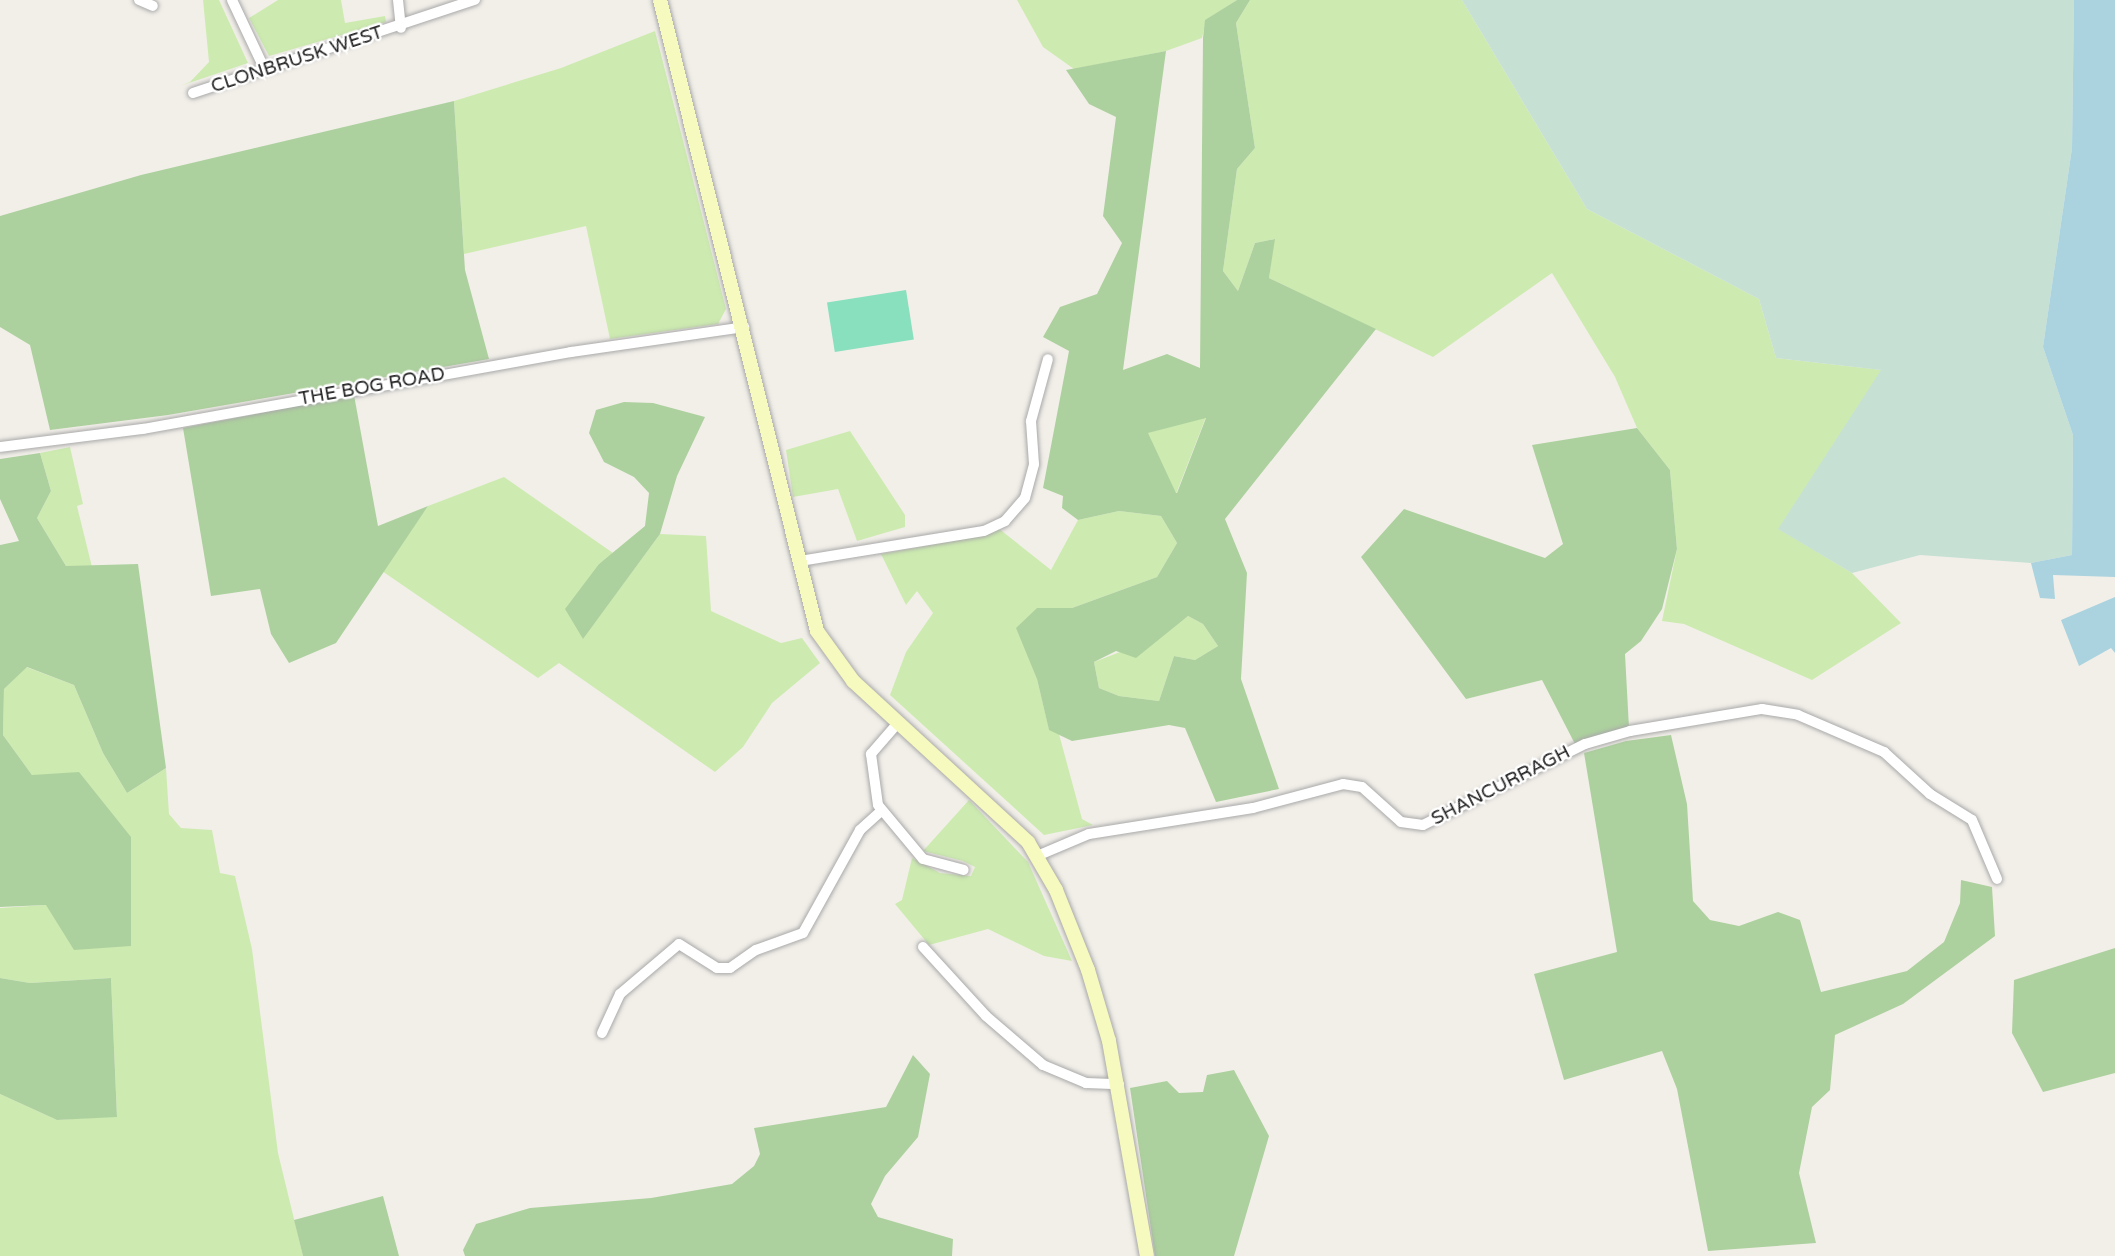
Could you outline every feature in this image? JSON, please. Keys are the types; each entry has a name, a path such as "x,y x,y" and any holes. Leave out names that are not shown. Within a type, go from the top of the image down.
{"street":[{"path":"139,0 153,6"},
{"path":"232,0 265,69"},
{"name":"CLONBRUSK WEST","path":"398,0 401,28"},
{"name":"CLONBRUSK WEST","path":"193,93 401,28 475,0"},
{"path":"660,0 744,327 817,631 853,681 1028,842 1056,890 1088,970 1119,1084 1147,1256"},
{"name":"THE BOG ROAD","path":"0,447 143,429 557,354 744,327"},
{"path":"800,561 984,531 1005,521 1026,498 1034,464 1031,421 1048,359"},
{"name":"SHANCURRAGH","path":"1037,856 1089,834 1253,808 1343,784 1362,787 1401,822 1423,825 1586,744 1630,731 1762,709 1798,715 1884,752 1930,794 1972,820 1997,879"},
{"path":"897,724 871,754 871,780 881,811 923,859 964,870"},
{"path":"602,1033 620,994 679,944 717,968 730,968 756,950 803,933 860,830 881,811"},
{"path":"923,947 986,1016 1042,1065 1086,1083 1119,1084"}],"green space":[{"path":"203,0 219,0 248,63 180,86 190,82 209,62"},
{"path":"278,0 341,0 345,23 385,16 386,22 269,56 249,18"},
{"path":"1017,0 1237,0 1206,20 1202,38 1166,51 1074,69 1043,47"},
{"path":"1237,0 1250,0 1236,23 1255,148 1237,169 1223,271 1238,291 1255,243 1275,239 1269,278 1376,329 1225,519 1247,573 1241,679 1279,789 1216,802 1185,728 1169,725 1072,741 1049,730 1037,679 1016,628 1037,608 1072,608 1157,577 1177,543 1161,516 1119,511 1078,520 1062,508 1063,496 1043,488 1069,351 1043,337 1060,307 1097,294 1122,243 1103,216 1116,117 1089,104 1066,70 1166,51 1123,370 1167,354 1200,368 1205,20","holes":["1206,418 1177,493 1176,493 1148,433","1188,616 1203,624 1218,646 1195,660 1174,656 1159,701 1119,696 1099,688 1094,662 1116,651 1136,658"]},
{"path":"1250,0 1462,0 1587,209 1759,299 1776,358 1882,370 1779,529 1852,573 1901,623 1812,680 1684,624 1662,621 1677,549 1670,470 1637,428 1615,377 1552,273 1433,357 1269,278 1274,239 1255,243 1238,291 1223,271 1237,169 1255,148 1236,23"},
{"path":"1462,0 2074,0 2072,148 2043,347 2073,435 2072,555 2031,563 1920,555 1852,573 1778,529 1881,370 1776,358 1759,299 1587,209"},
{"path":"655,31 726,309 718,324 610,339 586,226 464,254 454,101 561,68"},
{"path":"454,101 465,270 489,359 168,415 50,430 30,345 0,327 0,216 141,175"},
{"path":"906,290 914,339 835,352 827,303"},
{"path":"354,395 378,526 428,506 336,643 289,663 271,634 260,589 211,596 183,428"},
{"path":"624,402 653,403 705,417 677,476 660,534 583,639 565,609 599,564 645,526 649,493 634,477 604,462 589,433 596,410"},
{"path":"1206,417 1176,494 1147,433"},
{"path":"1637,428 1670,470 1677,549 1662,609 1641,641 1625,654 1629,728 1575,744 1542,680 1466,699 1361,557 1404,509 1545,558 1563,544 1532,445"},
{"path":"850,431 905,515 905,527 857,541 838,489 793,497 786,450"},
{"path":"70,447 83,504 77,506 92,567 66,566 37,518 51,491 40,453"},
{"path":"40,453 51,491 37,518 66,566 138,564 166,768 127,793 103,753 74,685 27,667 4,689 3,735 32,775 79,772 131,837 131,946 74,950 46,905 0,907 0,545 19,541 0,499 0,459"},
{"path":"504,477 613,553 599,564 583,638 660,534 706,536 711,611 781,643 802,638 820,663 772,703 743,747 715,772 559,663 538,678 382,571 428,506"},
{"path":"1119,511 1161,516 1177,543 1157,577 1072,608 1037,608 1037,679 1049,729 1059,734 1082,819 1093,825 1044,835 890,695 906,652 933,613 917,591 906,605 881,554 987,535 998,528 1051,570 1078,520"},
{"path":"1188,616 1203,624 1218,646 1195,660 1174,656 1159,701 1119,696 1099,688 1094,662 1159,637"},
{"path":"26,667 74,685 103,753 127,793 166,768 169,814 181,828 212,830 220,873 235,876 252,949 278,1153 303,1256 0,1256 0,1094 57,1120 117,1116 111,978 30,983 0,978 0,908 46,905 32,775 3,735 4,689"},
{"path":"1671,735 1687,804 1693,901 1710,920 1739,926 1778,912 1800,920 1821,992 1907,971 1944,942 1960,903 1961,880 1992,887 1995,936 1903,1004 1835,1035 1830,1090 1812,1107 1799,1173 1816,1243 1708,1251 1677,1089 1662,1051 1564,1080 1534,974 1617,952 1584,753 1626,741"},
{"path":"969,800 1028,862 1072,961 1044,956 988,929 929,945 895,904 902,900 912,858 940,873 971,876 975,867 963,861 923,851"},
{"path":"2115,948 2115,1073 2043,1092 2012,1033 2014,980"},
{"path":"0,978 30,983 111,978 117,1117 57,1120 0,1094"},
{"path":"913,1055 930,1074 918,1137 885,1176 871,1204 878,1217 953,1239 952,1256 465,1256 463,1250 476,1224 530,1208 651,1198 732,1184 754,1166 760,1154 754,1128 886,1107"},
{"path":"1234,1070 1269,1136 1234,1256 1155,1256 1130,1088 1167,1081 1179,1093 1203,1092 1207,1075"},
{"path":"383,1196 399,1256 303,1256 294,1220"}],"water":[{"path":"2074,0 2115,0 2115,577 2053,575 2055,599 2040,598 2031,563 2072,555 2073,435 2043,347 2072,148"},
{"path":"2115,597 2115,653 2111,648 2079,666 2061,620"}]}
